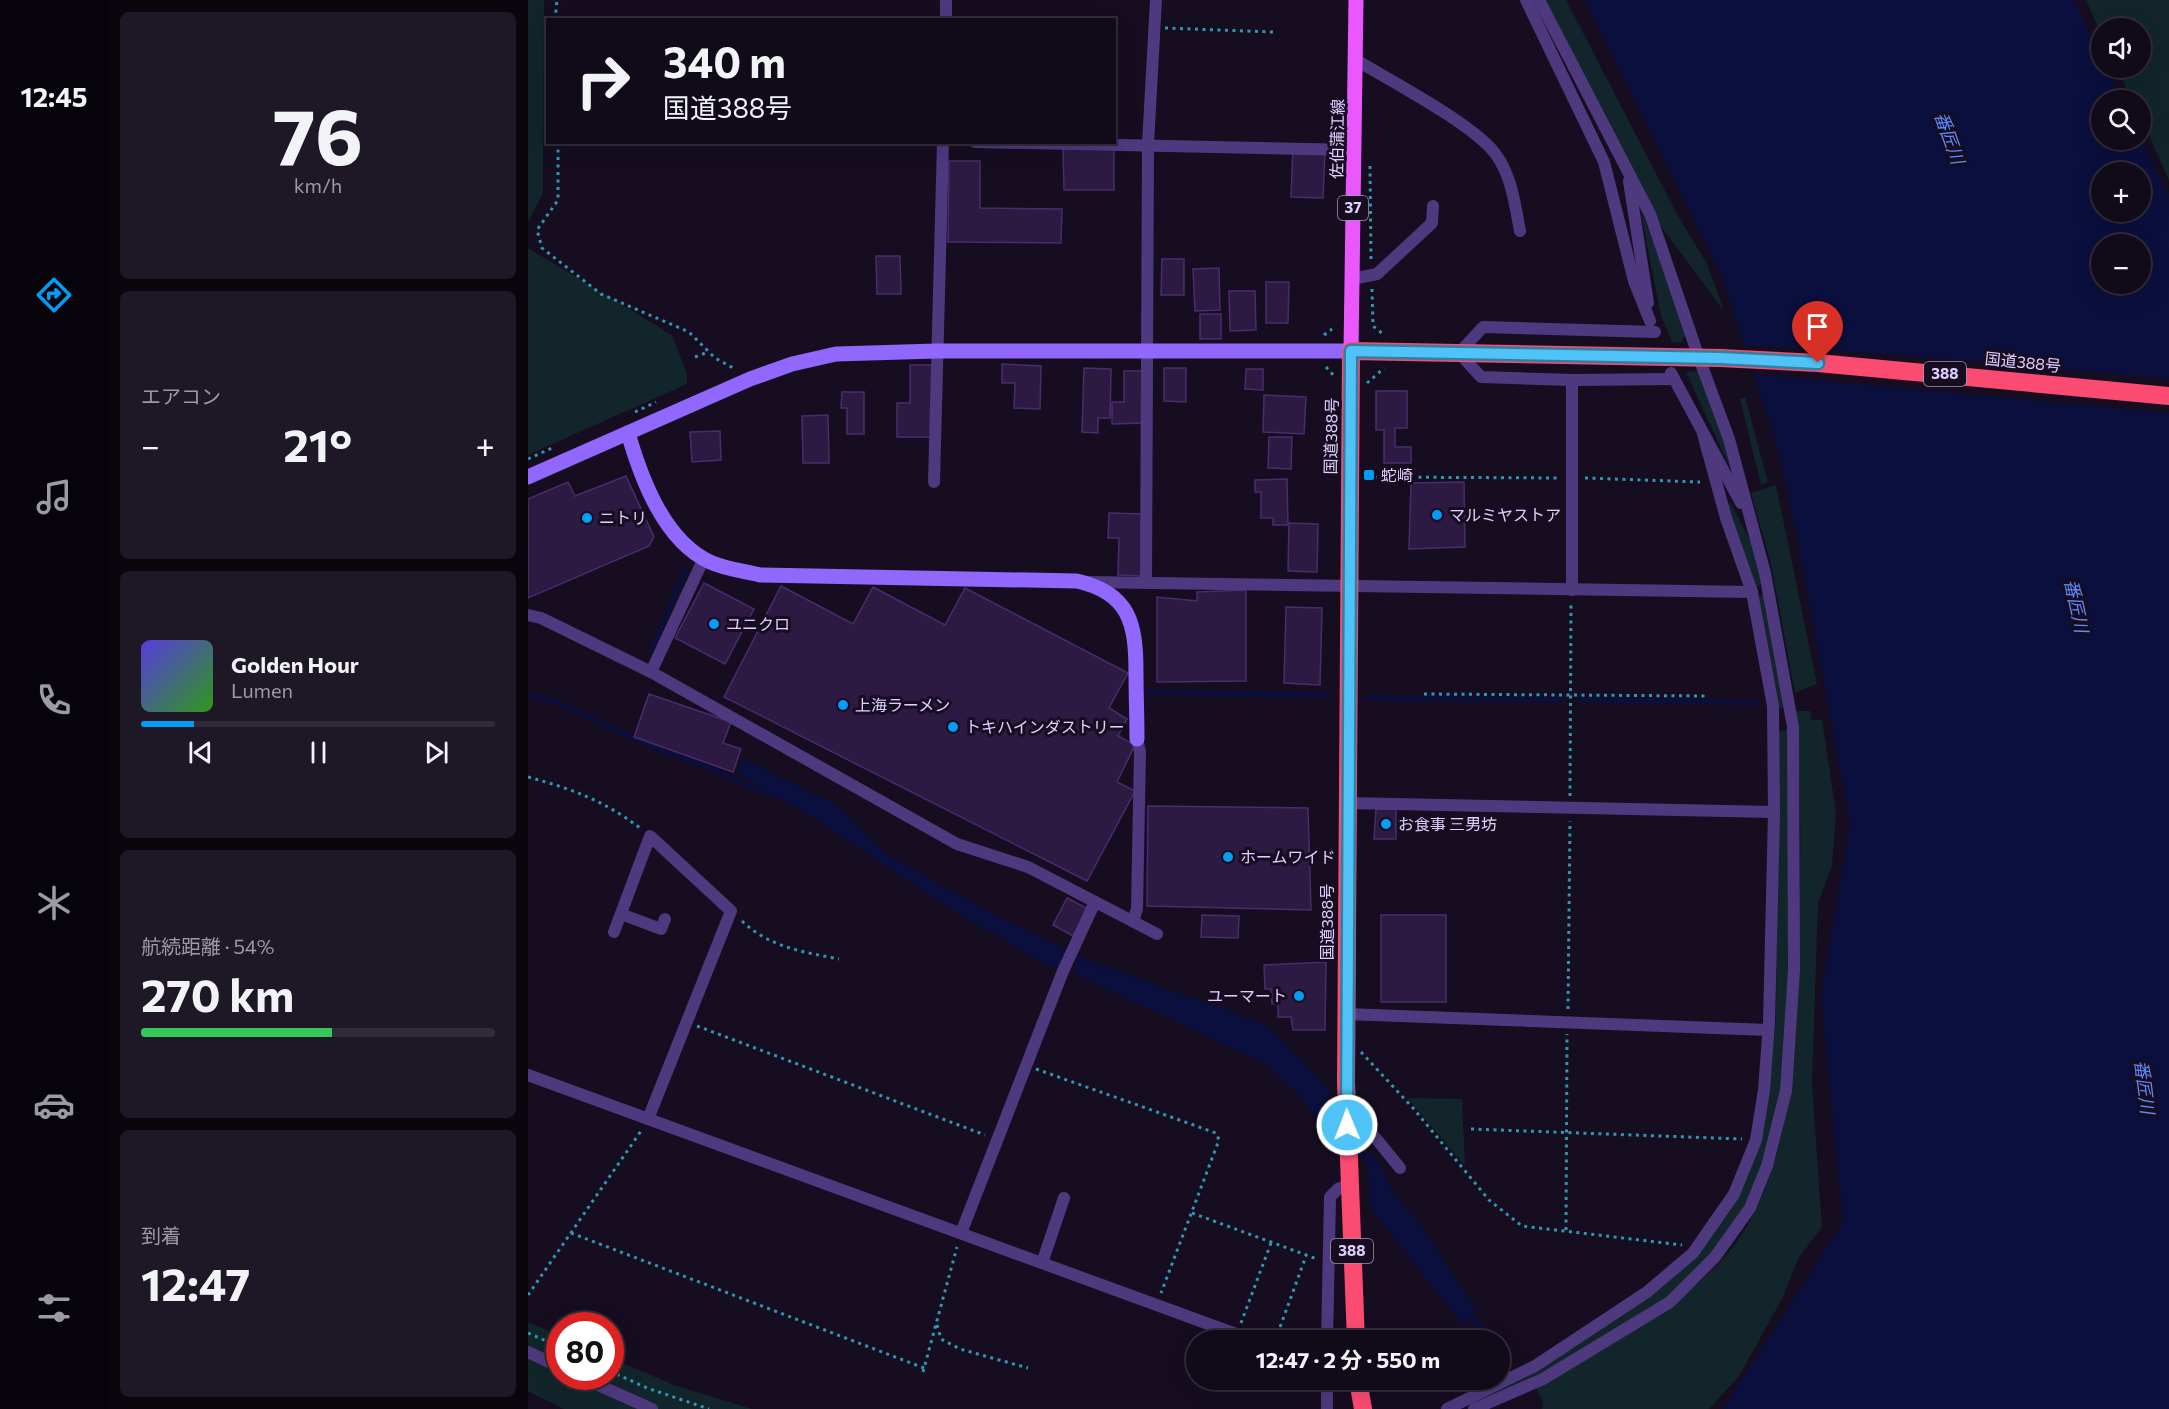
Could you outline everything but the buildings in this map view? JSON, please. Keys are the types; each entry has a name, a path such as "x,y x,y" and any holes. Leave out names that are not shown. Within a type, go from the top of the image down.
{"highway":[{"name":"国道388号","path":"1356,1330 1346,1102 1351,351 1720,358 1891,369 2169,396"},
{"path":"1360,1390 1363,1409"}],"main road":[{"name":"佐伯蒲江線","path":"1351,351 1356,0"}],"street":[{"path":"946,0 946,18"},
{"path":"1146,583 1148,144 1156,0"},
{"path":"1526,0 1604,162 1634,280 1655,332"},
{"path":"1474,1409 1543,1379 1670,1302 1715,1257 1750,1208 1767,1166 1786,1091 1794,970 1793,727 1765,573 1729,439 1650,214 1539,0"},
{"path":"1356,60 1480,136 1497,155 1508,177 1520,231"},
{"path":"934,482 943,144"},
{"path":"1116,144 1354,150"},
{"path":"1627,168 1655,332"},
{"path":"1352,279 1377,274 1432,224 1433,206"},
{"path":"1655,332 1483,327 1459,353 1481,377 1572,380 1672,375 1751,521"},
{"path":"528,477 750,379 792,364 836,354 936,351 1351,351"},
{"path":"1572,380 1572,590"},
{"path":"628,433 651,493 675,537 710,562 760,575 1349,587 1752,592"},
{"path":"1447,1409 1535,1366 1647,1292 1697,1247 1734,1194 1756,1140 1764,1090 1768,1030 1774,812 1773,706 1752,592 1726,518 1703,434"},
{"path":"651,672 704,558"},
{"path":"1077,581 1102,588 1112,595 1134,627 1137,739 1140,752 1137,909 1133,921"},
{"path":"528,615 541,618 651,672 957,844 1028,867 1157,934"},
{"path":"1347,803 1774,812"},
{"path":"614,932 650,836 732,911 648,1119"},
{"path":"961,1233 1063,971 1095,902"},
{"path":"621,914 661,929 664,919"},
{"path":"1346,1014 1768,1030"},
{"path":"528,1075 1226,1330"},
{"path":"1346,1102 1400,1168"},
{"path":"1327,1330 1330,1197 1338,1189 1349,1185"},
{"path":"1042,1263 1064,1198"},
{"path":"528,1352 546,1360"},
{"path":"609,1390 652,1409"},
{"path":"1327,1390 1327,1409"}],"path":[{"path":"555,18 557,0"},
{"path":"1155,28 1273,32"},
{"path":"558,144 558,200 537,230 542,248 601,294 689,332 708,352 750,379"},
{"path":"695,357 708,352"},
{"path":"1319,365 1329,368 1336,381"},
{"path":"1366,477 1572,478 1700,482"},
{"path":"1566,1230 1572,590"},
{"path":"1424,694 1708,696"},
{"path":"528,777 577,790 623,815 650,836"},
{"path":"732,911 754,933 787,948 839,959"},
{"path":"687,1023 998,1140"},
{"path":"1346,1035 1413,1108 1489,1200 1522,1226 1697,1247"},
{"path":"1026,1066 1216,1133 1220,1140 1157,1305"},
{"path":"528,1295 638,1138 648,1119"},
{"path":"1471,1129 1745,1139"},
{"path":"1192,1213 1306,1256 1329,1259"},
{"path":"571,1233 923,1370 961,1233"},
{"path":"1239,1330 1272,1243"},
{"path":"1279,1330 1306,1256"},
{"path":"936,1323 941,1339 960,1349 1028,1368"},
{"path":"528,1332 546,1340"},
{"path":"624,1377 647,1388 709,1409"}],"shaded area":[{"path":"528,0 544,0 543,193 528,222"},
{"path":"1540,0 1566,0 1678,216 1707,264 1724,311 1660,225"},
{"path":"2086,0 2169,0 2169,180 2151,140 2151,90 2127,90 2122,78 2151,78 2151,18 2094,18"},
{"path":"1639,204 1686,332 1681,343 1672,342 1661,316"},
{"path":"528,248 672,335 687,374 687,384 528,455"},
{"path":"1698,371 1705,382 1736,481 1686,372"},
{"path":"1745,397 1768,482 1761,485 1740,399"},
{"path":"1776,485 1817,684 1795,693 1771,564 1751,493"},
{"path":"1730,502 1756,552 1763,582 1755,589 1726,505"},
{"path":"1764,593 1787,705 1776,711 1759,597"},
{"path":"1796,711 1810,711 1811,720 1822,720 1836,813 1832,866 1818,903 1812,1084 1822,1227 1798,1259 1782,1299 1739,1376 1709,1409 1542,1409 1543,1403 1536,1388 1655,1316 1678,1300 1719,1263 1745,1229 1765,1190 1779,1147 1794,1054 1800,842"},
{"path":"1790,728 1790,968 1782,1094 1763,1163 1748,1205 1712,1255 1664,1301 1541,1376 1510,1388 1510,1384 1523,1378 1692,1257 1735,1202 1764,1116 1776,1021 1778,732"},
{"path":"1407,1098 1462,1099 1465,1166"},
{"path":"528,1322 546,1330 546,1390 624,1390 624,1364 674,1385 752,1409 564,1409 528,1391"},
{"path":"1497,1390 1504,1390 1464,1405"}],"water":[{"name":"番匠川","path":"1585,0 2074,0 2091,36 2091,78 2111,78 2117,90 2091,90 2091,150 2146,150 2169,198 2169,1409 1723,1409 1843,1223 1821,995 1850,823 1799,548 1777,445 1721,274"},
{"path":"743,759 835,804 887,855 1059,951 1063,956 1059,966 1051,967 949,908 806,813 737,773"},
{"path":"1077,962 1211,1003 1269,1027 1329,1090 1329,1141 1323,1136 1305,1101 1268,1065 1073,973"},
{"path":"1367,1149 1382,1167 1392,1191 1420,1224 1476,1310 1463,1325 1370,1207"}],"pier":[{"path":"1741,345 1902,355 2169,379 2169,413 1750,374"}],"waterway":[{"path":"652,650 686,569"},
{"path":"1148,692 1328,695"},
{"path":"528,695 557,702 659,750 709,767 752,788 778,796"},
{"path":"1368,698 1559,700"},
{"path":"1582,700 1756,703"},
{"path":"1013,926 1079,959 1160,988"},
{"path":"1325,1122 1344,1138"},
{"path":"1354,1148 1372,1165"},
{"path":"1468,1310 1482,1330"}],"place":[{"name":"蛇崎","path":"1369,475"},
{"name":"マルミヤストア","path":"1437,515"},
{"name":"ニトリ","path":"587,518"},
{"name":"ユニクロ","path":"714,624"},
{"name":"上海ラーメン","path":"843,705"},
{"name":"トキハインダストリー","path":"953,727"},
{"name":"お食事 三男坊","path":"1386,824"},
{"name":"ホームワイド","path":"1228,857"},
{"name":"ユーマート","path":"1299,996"}],"route":[{"path":"1347,1125 1351,351 1720,358 1818,363"}]}
